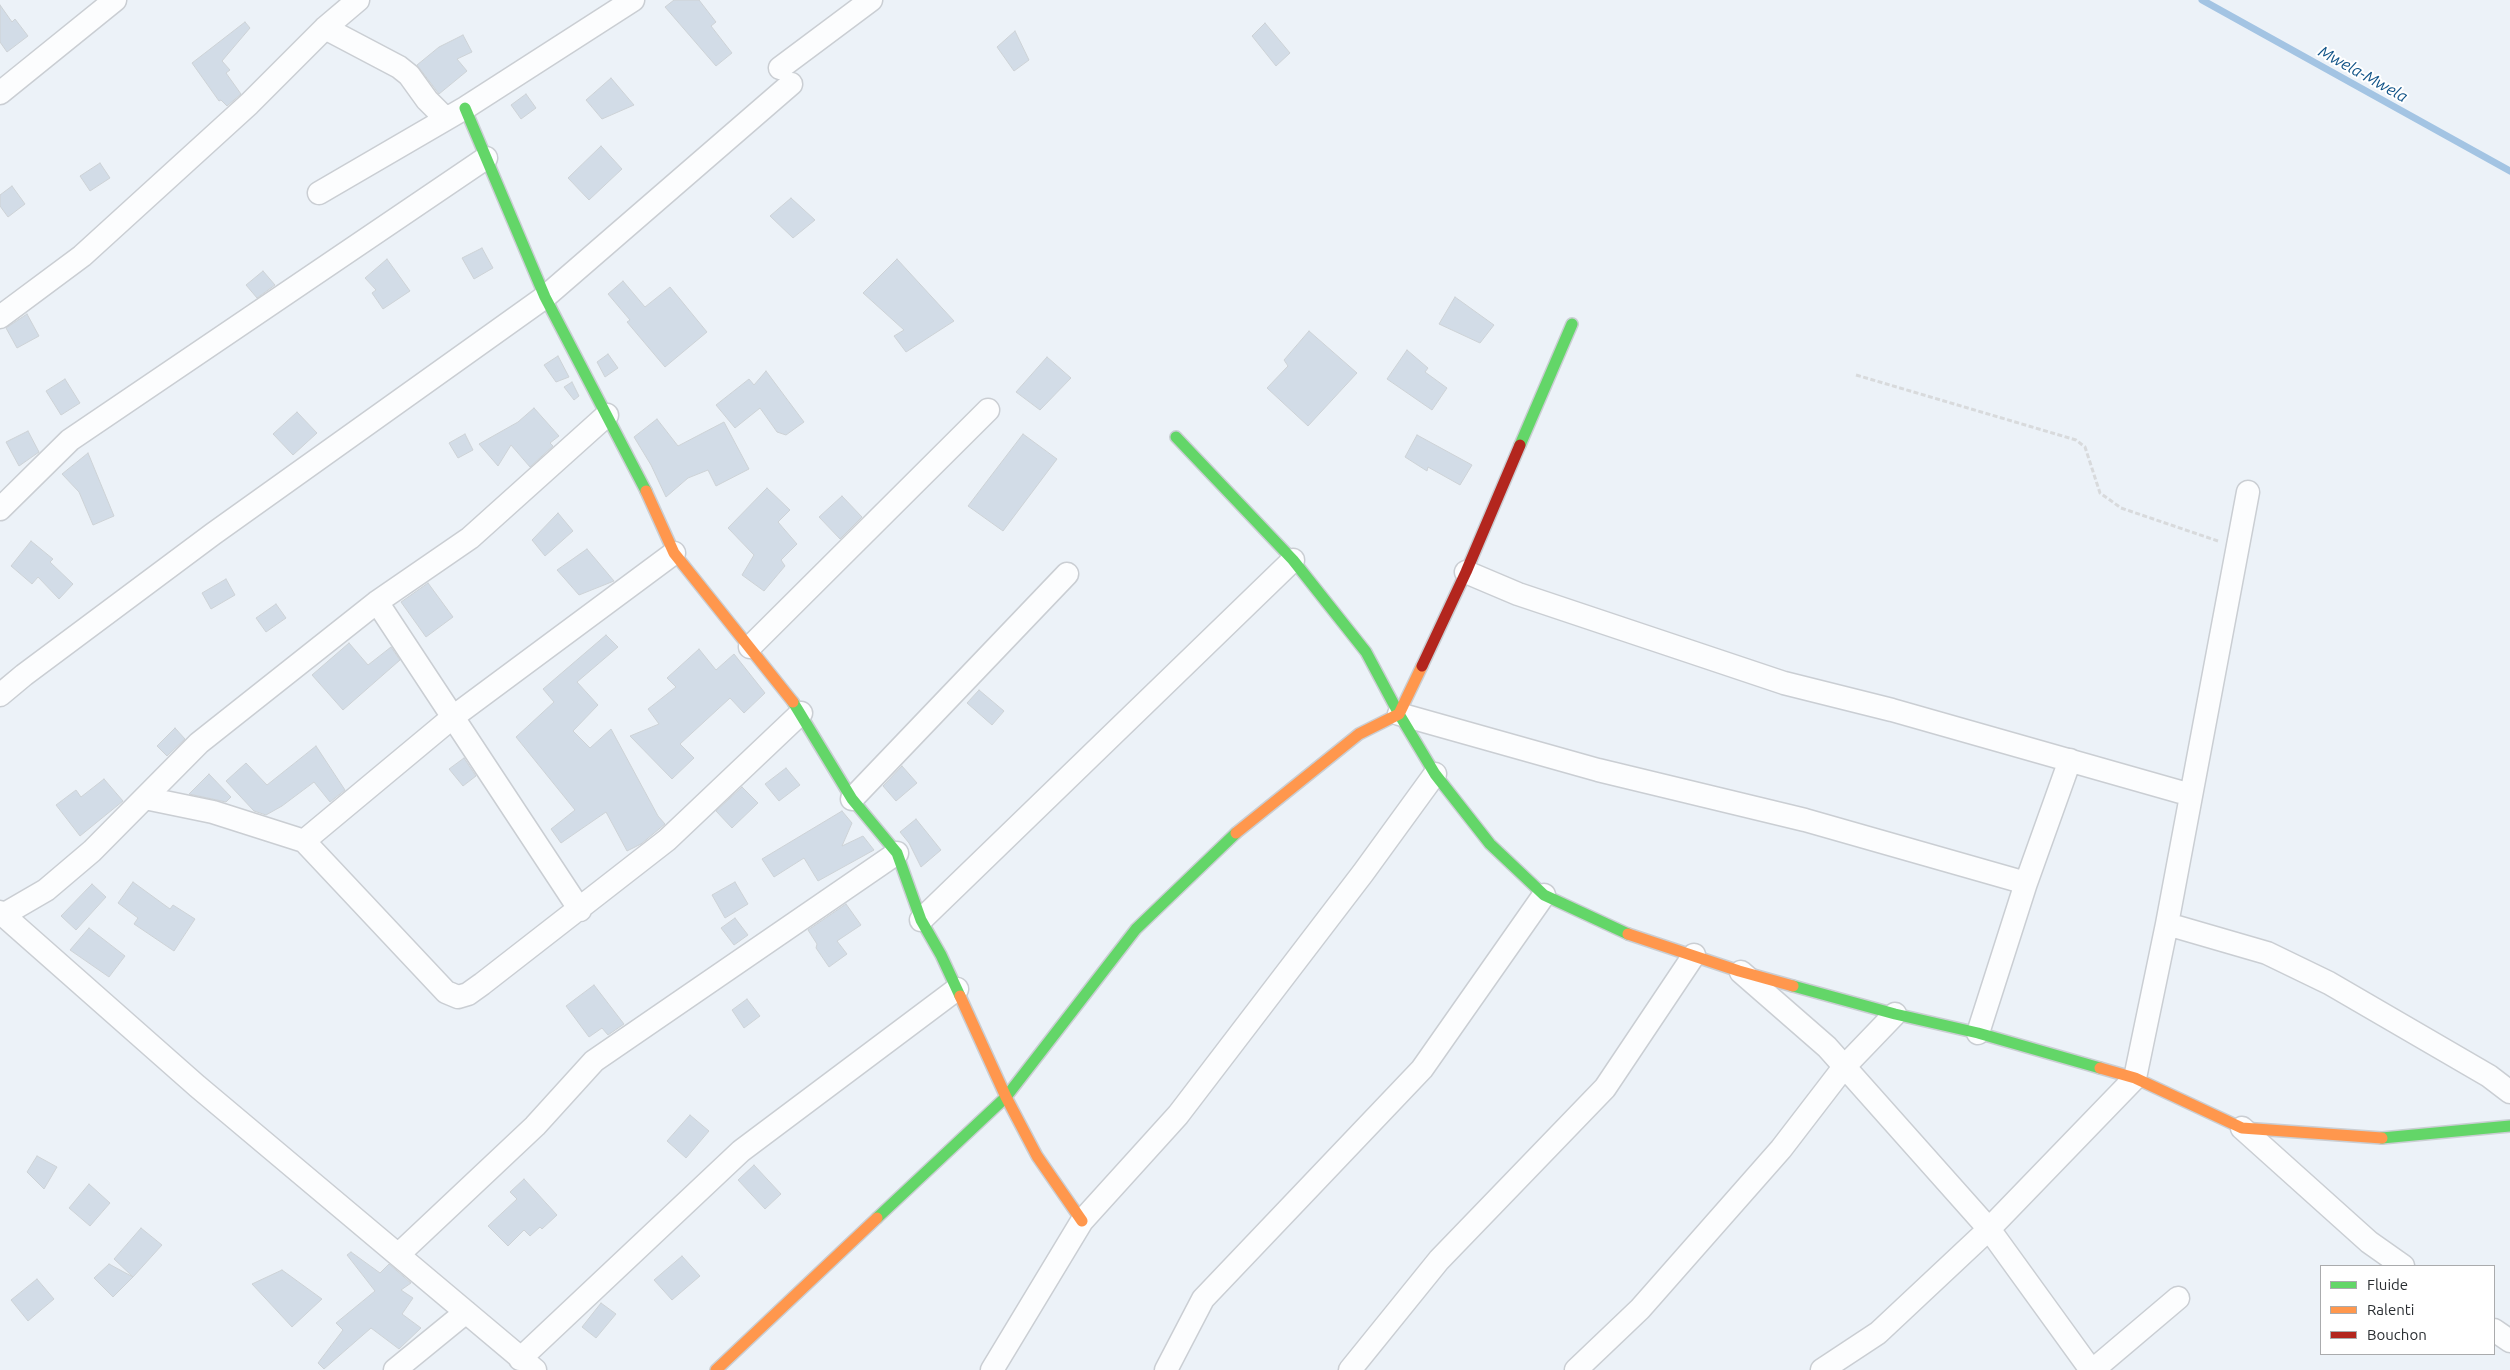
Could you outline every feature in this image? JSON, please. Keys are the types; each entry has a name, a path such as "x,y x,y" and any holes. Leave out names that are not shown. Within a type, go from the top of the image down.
{"street":[{"path":"0,317 82,256 249,104 325,28 358,0"},
{"path":"319,194 455,113 633,0"},
{"path":"0,695 213,534 545,296 871,0"},
{"path":"0,93 113,1"},
{"path":"325,28 399,67 409,75 427,100 455,113 486,158 545,296 607,415 619,443 637,472 674,553 801,713 852,799 897,853 921,920 957,989 1006,1097 1037,1156 1082,1221"},
{"path":"0,509 70,440 486,158"},
{"path":"716,1370 1006,1097 1136,929 1250,820 1359,734 1399,714 1466,572 1572,324"},
{"path":"750,647 988,410"},
{"path":"607,415 470,538 377,602 199,743 92,851 46,890 1,913 204,1093 316,1188 399,1254 527,1365 741,1151 957,989"},
{"path":"1176,437 1293,560 1366,652 1399,714 1435,774 1490,844 1544,895 1622,932 1739,971 1895,1014 1978,1033 2134,1078 2242,1128 2369,1242 2402,1265"},
{"path":"1822,1370 1878,1333 1989,1229 2134,1078 2168,924 2248,492"},
{"path":"304,841 453,717 674,553"},
{"path":"921,920 1293,560"},
{"path":"1466,572 1518,594 1784,683 1892,710 2192,795"},
{"path":"852,799 1067,574"},
{"path":"377,602 580,910"},
{"path":"145,798 213,812 304,841 446,992 458,997 468,994 580,910 667,840 801,713"},
{"path":"1399,714 1598,770 1805,820 2026,883"},
{"path":"1978,1033 2026,883 2070,760"},
{"path":"992,1370 1082,1221 1178,1115 1358,881 1435,774"},
{"path":"399,1254 535,1126 594,1061 897,853"},
{"path":"1166,1370 1203,1300 1422,1069 1544,895"},
{"path":"2168,924 2267,953 2329,983 2489,1076 2510,1092"},
{"path":"1350,1370 1439,1260 1605,1088 1694,955"},
{"path":"1739,971 1827,1047 1989,1229 2092,1370 2178,1298"},
{"path":"1576,1370 1646,1302 1781,1149 1844,1067 1895,1014"},
{"path":"2242,1128 2351,1137 2389,1138 2492,1126 2510,1126"},
{"path":"395,1370 466,1312"},
{"path":"2495,1331 2510,1341"}],"path":[{"path":"1856,375 2076,440 2085,447 2100,493 2122,508 2238,548"}],"building":[{"path":"674,0 699,0 716,22 711,26 732,53 716,66 665,7"},
{"path":"0,5 12,22 15,19 28,36 7,52 0,42"},
{"path":"245,22 250,28 222,61 230,70 226,73 241,94 227,106 221,100 219,101 192,63"},
{"path":"1265,23 1290,53 1276,66 1252,36"},
{"path":"1015,31 1029,60 1014,71 997,47"},
{"path":"463,35 472,52 457,59 467,71 439,94 417,65 439,47"},
{"path":"611,78 634,105 602,119 586,100"},
{"path":"526,94 536,108 521,119 511,105"},
{"path":"601,146 622,169 589,200 568,178"},
{"path":"100,163 110,178 90,191 80,176"},
{"path":"12,186 25,204 8,217 0,206 0,195"},
{"path":"791,198 815,220 793,238 770,216"},
{"path":"482,248 493,268 474,279 462,258"},
{"path":"387,259 410,291 383,309 372,293 376,290 365,278"},
{"path":"897,259 954,321 906,352 894,336 904,330 863,293"},
{"path":"263,271 275,285 257,298 246,285"},
{"path":"623,281 645,307 670,287 707,332 665,367 627,322 630,320 608,294"},
{"path":"1455,297 1494,325 1480,343 1439,324"},
{"path":"27,314 39,336 17,348 6,328"},
{"path":"1309,331 1357,373 1308,426 1267,388 1288,366 1284,360"},
{"path":"1407,350 1428,368 1425,372 1447,388 1432,410 1387,379"},
{"path":"608,354 618,368 605,377 597,362"},
{"path":"558,356 569,377 556,382 544,365"},
{"path":"1047,357 1071,378 1040,410 1016,392"},
{"path":"766,371 804,422 786,435 777,432 760,408 735,428 716,405 749,379 754,385"},
{"path":"65,379 80,403 61,415 46,391"},
{"path":"572,382 579,396 574,400 564,387"},
{"path":"534,408 559,436 550,443 553,446 530,467 511,445 498,466 479,444 518,422"},
{"path":"297,412 317,433 293,455 273,434"},
{"path":"657,419 678,446 724,422 749,469 716,486 708,470 688,478 666,497 651,465 634,437"},
{"path":"28,431 39,452 19,466 6,442"},
{"path":"465,434 473,450 458,458 449,443"},
{"path":"1023,434 1057,459 1003,531 968,506"},
{"path":"1417,435 1472,465 1460,485 1428,467 1427,471 1405,457"},
{"path":"88,453 114,516 93,525 79,492 62,474"},
{"path":"767,488 790,510 778,522 797,544 781,560 785,566 764,591 742,575 754,555 728,528"},
{"path":"842,496 862,517 840,539 819,517"},
{"path":"558,513 573,531 545,556 532,540"},
{"path":"31,541 53,559 50,562 73,584 59,599 38,577 32,584 11,566"},
{"path":"587,549 614,581 579,595 557,570"},
{"path":"226,579 235,595 211,609 202,593"},
{"path":"428,583 453,617 426,637 401,602"},
{"path":"276,604 286,618 266,632 256,618"},
{"path":"606,635 618,647 577,682 598,705 573,731 590,748 611,729 658,816 665,824 641,844 627,851 606,812 561,843 551,829 575,810 516,737 554,702 543,689"},
{"path":"349,643 368,665 391,647 400,660 343,710 312,675"},
{"path":"699,649 716,670 734,654 765,693 744,713 730,698 680,744 694,758 672,779 630,736 659,724 648,709 676,687 667,678"},
{"path":"979,690 1004,711 992,725 967,703"},
{"path":"175,728 185,739 167,756 157,746"},
{"path":"316,746 345,790 330,802 314,782 282,806 266,815 254,811 226,781 246,763 267,785"},
{"path":"464,758 476,776 463,786 449,769"},
{"path":"902,766 917,783 896,801 883,786"},
{"path":"786,768 800,785 779,801 765,784"},
{"path":"209,774 231,797 226,802 189,794"},
{"path":"104,779 123,801 80,836 56,805 76,790 81,797"},
{"path":"742,787 758,803 732,828 716,811"},
{"path":"842,811 852,823 842,846 863,836 874,850 818,881 804,858 774,877 762,859"},
{"path":"916,819 941,850 921,867 909,843 900,832"},
{"path":"133,882 170,909 173,905 195,919 174,951 134,924 138,918 118,903"},
{"path":"735,882 748,904 725,918 712,895"},
{"path":"92,884 106,897 76,930 61,916"},
{"path":"846,904 861,925 837,941 847,954 829,967 816,948 817,944 808,930"},
{"path":"735,918 748,935 734,945 721,928"},
{"path":"89,928 125,956 109,977 70,950"},
{"path":"594,985 624,1024 608,1035 602,1028 589,1037 566,1006"},
{"path":"747,999 760,1016 744,1028 732,1010"},
{"path":"690,1115 709,1131 686,1158 667,1141"},
{"path":"37,1156 57,1167 44,1189 27,1172"},
{"path":"754,1165 781,1194 765,1209 738,1180"},
{"path":"524,1179 557,1215 542,1229 540,1227 530,1236 524,1230 508,1246 488,1226 517,1199 510,1192"},
{"path":"89,1184 110,1203 90,1226 69,1208"},
{"path":"141,1228 162,1245 133,1277 114,1259"},
{"path":"351,1252 380,1273 389,1264 411,1283 401,1290 413,1298 402,1314 421,1328 399,1349 371,1328 324,1369 318,1363 343,1330 336,1323 375,1291 347,1255"},
{"path":"682,1256 700,1276 672,1300 654,1280"},
{"path":"109,1264 133,1277 113,1297 94,1278"},
{"path":"282,1270 322,1299 292,1327 252,1284"},
{"path":"37,1279 54,1299 28,1321 11,1300"},
{"path":"601,1303 616,1314 596,1338 582,1327"}],"waterway":[{"name":"Mwela-Mwela","path":"2202,0 2510,171"}],"traffic: fast":[{"path":"465,108 545,297 646,491"},
{"path":"1520,445 1572,324"},
{"path":"1176,437 1293,560 1366,652 1399,714 1435,774 1490,844 1544,895 1628,934"},
{"path":"793,702 852,799 897,853 921,920 941,955 960,996"},
{"path":"877,1218 1006,1097 1136,929 1236,833"},
{"path":"1793,986 1895,1014 1978,1033 2100,1068"},
{"path":"2382,1138 2510,1126"}],"traffic: slow":[{"path":"646,491 674,553 793,702"},
{"path":"1236,833 1359,734 1399,714 1422,666"},
{"path":"1628,934 1739,971 1793,986"},
{"path":"960,996 1006,1097 1037,1156 1082,1221"},
{"path":"2100,1068 2135,1078 2242,1128 2382,1138"},
{"path":"716,1370 877,1218"}],"traffic: jam":[{"path":"1422,666 1466,572 1520,445"}]}
